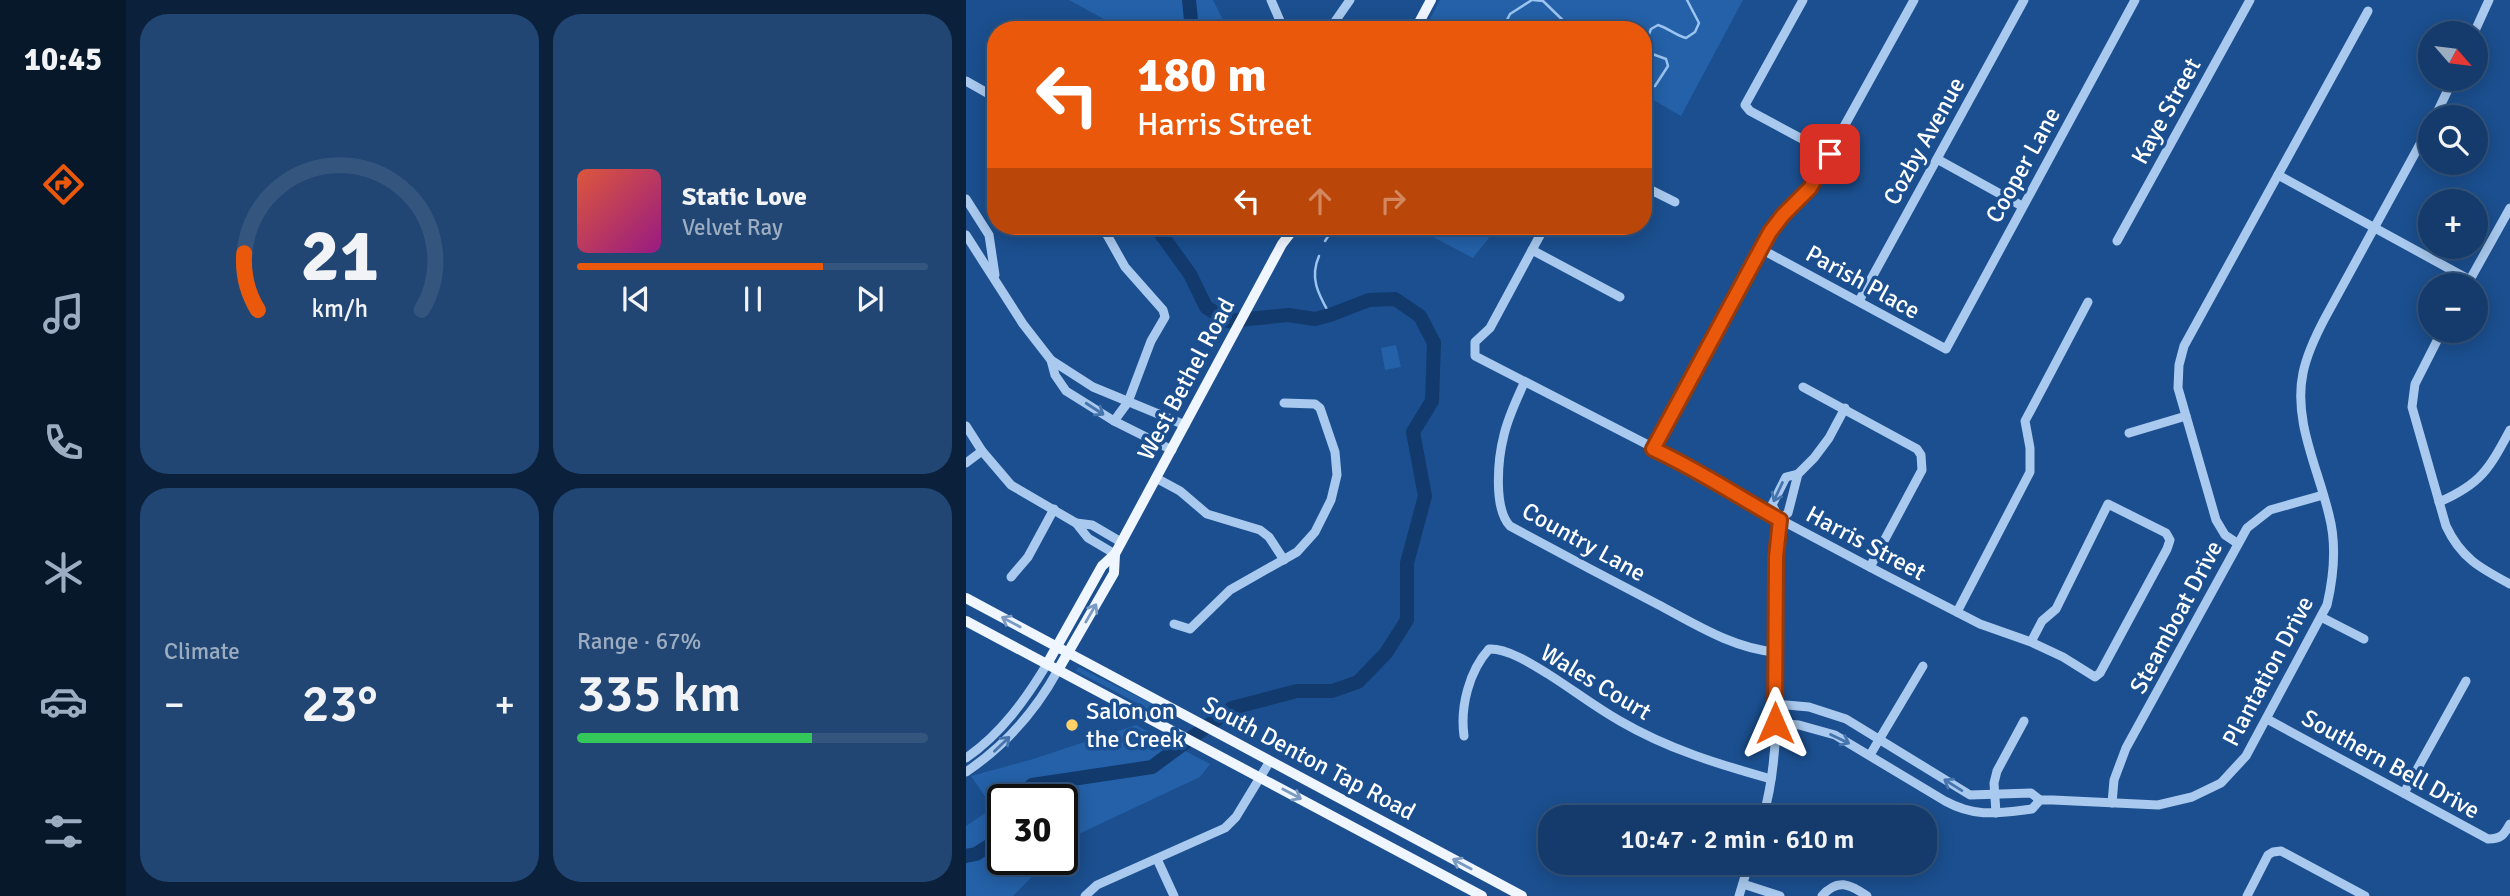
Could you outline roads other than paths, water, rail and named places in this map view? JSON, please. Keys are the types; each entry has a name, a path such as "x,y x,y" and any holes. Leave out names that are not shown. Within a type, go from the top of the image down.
{"main road":[{"path":"1420,21 1431,0"},
{"name":"West Bethel Road","path":"1047,664 1102,566 1115,554 1289,235"},
{"name":"West Bethel Road","path":"1058,670 1114,573 1115,554"},
{"name":"South Denton Tap Road","path":"966,598 1418,840 1501,891 1522,896"},
{"name":"South Denton Tap Road","path":"966,621 1482,896"},
{"path":"1409,857 1418,840"}],"street":[{"path":"1271,0 1280,21"},
{"path":"1335,21 1350,0"},
{"path":"1803,0 1745,105 1750,111 1830,154"},
{"path":"1653,449 1762,249 1783,215 1810,188 1914,0"},
{"name":"Cozby Avenue","path":"1859,301 2024,0"},
{"name":"Cooper Lane","path":"1946,349 2135,0"},
{"name":"Kaye Street","path":"2117,241 2250,0"},
{"path":"2479,21 2489,0"},
{"path":"2238,543 2225,535 2216,520 2178,388 2179,365 2184,346 2368,11"},
{"path":"966,81 987,93"},
{"name":"Plantation Drive","path":"1775,704 1809,707 1856,724 1970,795 2031,793 2040,800 2158,805 2178,802 2209,790 2237,767 2267,719 2327,605 2334,564 2329,515 2306,438 2301,408 2303,373 2311,345 2418,148"},
{"path":"1937,159 2022,206"},
{"path":"2278,175 2452,273"},
{"path":"1652,190 1675,202"},
{"path":"966,199 987,232"},
{"path":"2473,273 2510,208"},
{"path":"966,235 1023,324 1051,360 1093,387 1185,425"},
{"path":"989,235 996,280"},
{"path":"1106,235 1125,267 1144,292 1163,310 1165,317 1151,341 1128,402 1114,421"},
{"path":"1540,235 1532,250 1620,298"},
{"name":"Parish Place","path":"1762,249 1946,349"},
{"name":"Harris Street","path":"1532,250 1490,328 1475,342 1475,356 1691,467 1780,520 1980,624 2031,642 2063,657 2095,677 2100,673 2167,549 2170,540 2166,533 2108,504 2056,609 2042,621 2031,642"},
{"path":"1957,612 2030,472 2031,448 2025,421 2088,302"},
{"path":"2436,343 2415,384 2412,407 2439,502 2450,535 2463,555 2478,567 2510,584"},
{"path":"1051,360 1055,375 1066,391 1114,421 1172,450"},
{"name":"Country Lane","path":"1524,383 1503,439 1499,495 1503,519 1510,526 1565,556 1728,641 1757,650 1775,652"},
{"path":"1802,387 1917,449 1923,462 1922,470 1870,567"},
{"path":"1174,624 1190,629 1230,590 1297,552 1315,532 1331,500 1337,475 1335,452 1320,408 1315,404 1284,403"},
{"path":"1780,520 1788,513 1798,474 1829,438 1845,408"},
{"path":"2129,433 2186,416"},
{"path":"966,426 982,451 1011,485 1076,523 1088,538 1115,554"},
{"path":"2439,502 2479,480 2510,430"},
{"path":"966,463 982,451"},
{"path":"1766,805 1771,779 1775,723 1776,557 1780,520 1773,502 1786,477 1798,474"},
{"path":"1156,478 1180,491 1207,514 1259,530 1269,537 1284,560"},
{"name":"Steamboat Drive","path":"2112,803 2114,780 2126,748 2238,543 2253,522 2270,510 2323,495"},
{"path":"1012,578 1028,557 1054,509"},
{"path":"1076,523 1092,525 1121,542"},
{"path":"2321,617 2364,639"},
{"name":"Wales Court","path":"1464,736 1462,720 1468,691 1483,656 1489,649 1498,649 1541,669 1619,721 1672,747 1711,762 1771,779"},
{"path":"966,758 1022,704 1047,664"},
{"path":"1870,755 1923,666"},
{"path":"966,772 997,750 1019,727 1042,698 1058,670"},
{"path":"2404,793 2466,681"},
{"name":"Southern Bell Drive","path":"2267,719 2488,839 2498,839 2510,824"},
{"path":"1996,813 1994,795 1997,771 2024,721"},
{"name":"Plantation Drive","path":"1775,723 1798,725 1835,735 1962,810 1996,813 2032,809 2040,800"},
{"path":"1085,896 1097,885 1225,828 1236,817 1270,761"},
{"path":"2247,896 2268,856 2281,851 2361,895"},
{"path":"1157,859 1174,896"},
{"path":"1739,896 1746,875"},
{"path":"1825,893 1840,883 1852,885 1867,896"},
{"path":"1743,884 1780,896"}],"waterway":[{"path":"1189,0 1191,21"},
{"path":"1506,21 1510,14 1532,0"},
{"path":"1533,0 1543,1 1564,21"},
{"path":"1652,28 1658,25 1686,38 1695,32 1699,23 1687,0"},
{"path":"1652,54 1666,59 1668,66 1655,86 1652,86"},
{"path":"1039,784 1152,767 1232,708 1297,691 1332,691 1358,682 1386,653 1407,620 1407,563 1425,496 1413,432 1432,401 1434,343 1420,316 1395,299 1369,300 1315,319 1288,315 1228,321 1206,307 1190,274 1162,235"},
{"path":"1325,241 1329,235"},
{"path":"1455,235 1461,235"},
{"path":"1319,256 1315,280 1330,315"},
{"path":"966,856 987,847"}],"place":[{"name":"Salon on the Creek","path":"1072,725"}]}
